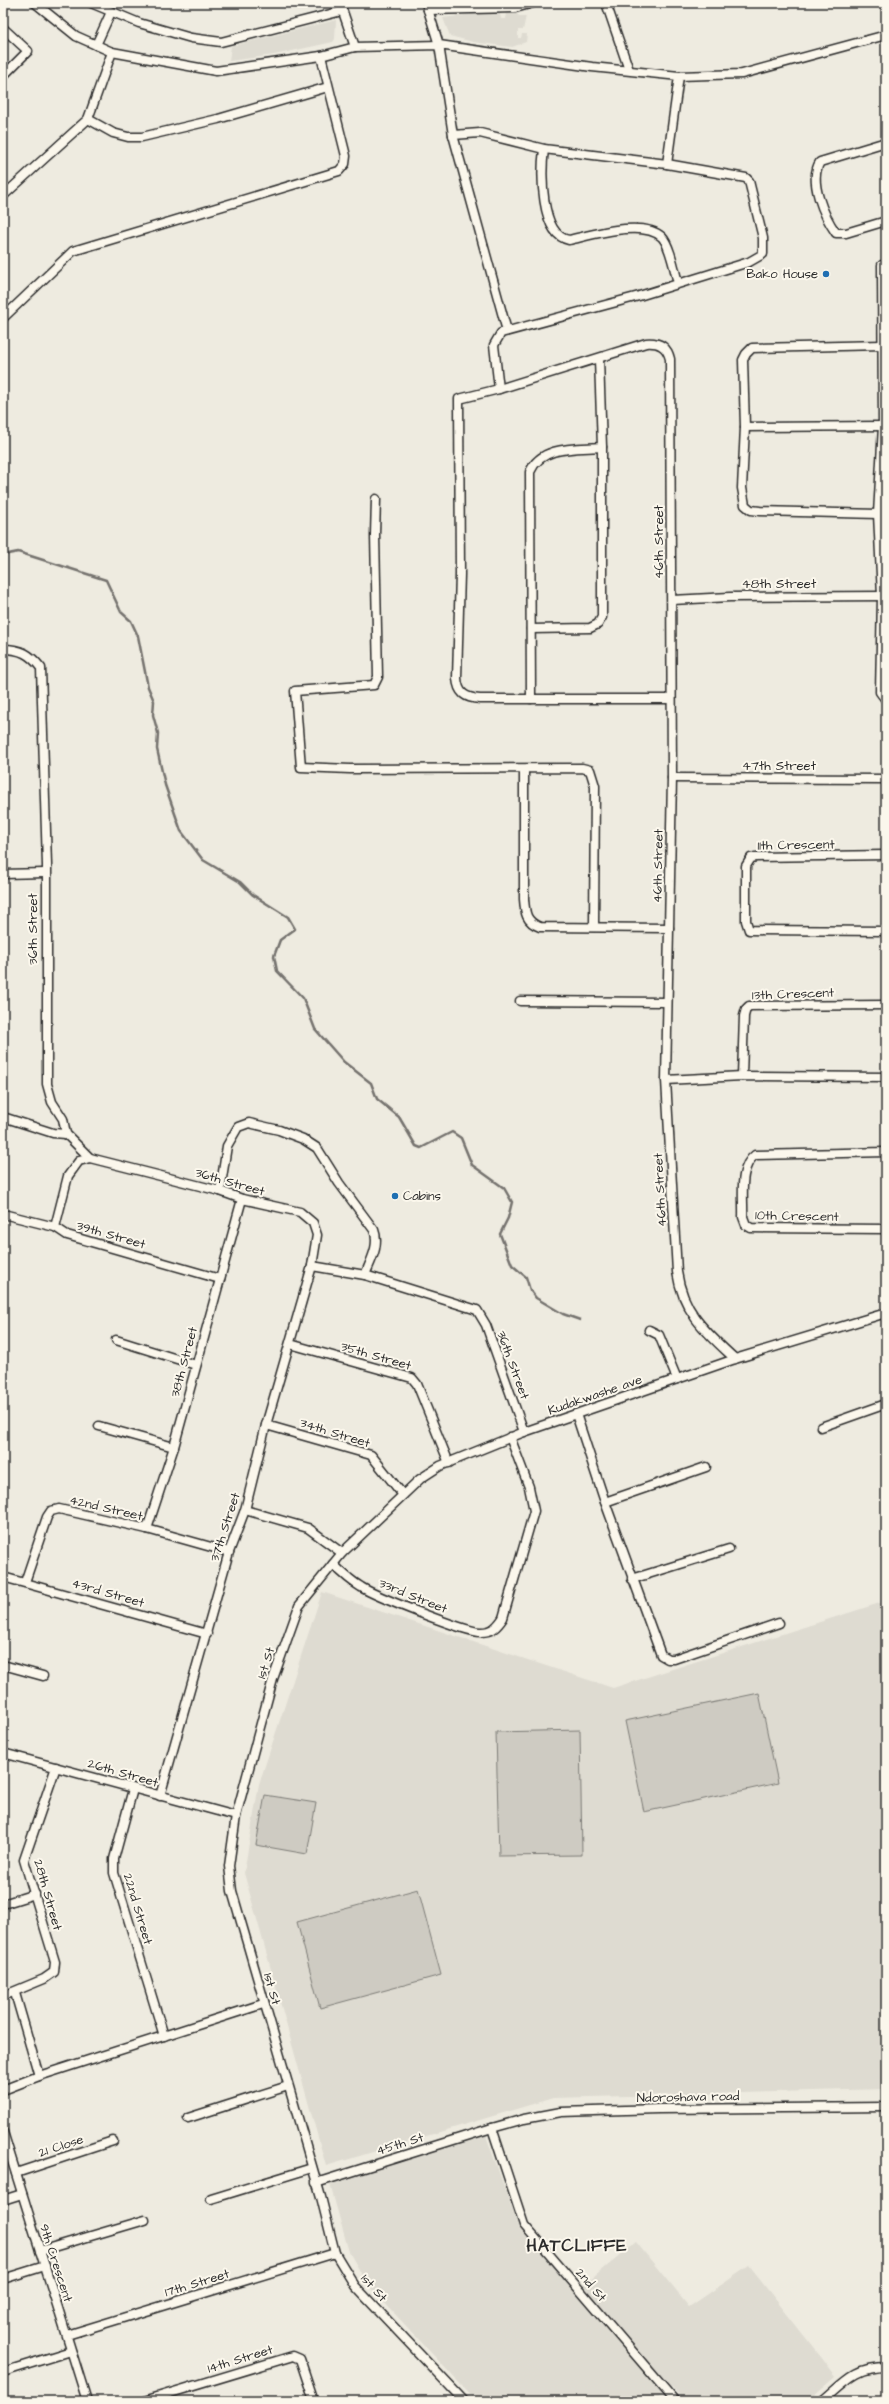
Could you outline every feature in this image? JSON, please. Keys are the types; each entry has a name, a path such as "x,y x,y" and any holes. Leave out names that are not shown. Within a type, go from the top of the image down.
{"street":[{"path":"35,3 76,36 112,52 216,72 321,56 355,47 439,45 592,67 679,76 742,74 886,35"},
{"path":"91,3 111,12 192,38 221,42 341,7 355,47"},
{"path":"507,330 453,135 439,45 427,7 514,5 533,3"},
{"path":"606,3 629,70"},
{"path":"96,45 111,12"},
{"path":"3,28 28,52 3,76"},
{"path":"3,196 88,119 112,52"},
{"path":"3,318 8,315 73,251 338,170 345,164 346,156 321,56"},
{"path":"668,164 679,76"},
{"path":"88,119 113,133 128,137 142,137 218,119 328,87"},
{"path":"453,135 480,133 544,149 668,164 746,178 749,181 764,247 763,254 757,259 575,314 507,330 501,333 494,345 499,390"},
{"path":"886,142 820,162 816,169 820,200 828,222 836,232 846,233 886,221"},
{"path":"544,149 542,173 546,205 555,232 561,238 569,240 632,229 655,233 662,238 667,246 678,283"},
{"path":"882,265 883,426 878,514 884,596 880,692 886,700"},
{"name":"46th Street","path":"598,359 646,343 655,342 663,346 668,351 670,359 672,600 670,699 672,778 666,1002 666,1080 677,1272 681,1292 686,1304 706,1333 735,1359"},
{"path":"878,514 750,510 745,505 743,498 745,427 743,360 752,348 882,345"},
{"path":"531,629 590,628 598,624 602,617 602,446 598,359 499,390 459,400 460,574 457,686 462,694 470,698 670,699"},
{"path":"745,427 883,426"},
{"path":"532,699 530,472 534,463 540,456 549,453 602,446"},
{"path":"376,499 375,534 378,677 374,685 295,691 301,767 350,769 582,768 590,770 595,786 594,927"},
{"name":"48th Street","path":"672,600 730,597 884,596"},
{"name":"36th Street","path":"3,649 22,651 33,658 41,668 43,706 47,1084 52,1102 63,1119 66,1134 90,1158 220,1191 242,1199 300,1212 307,1216 313,1223 317,1235 312,1266 365,1275 477,1310 486,1325 524,1432"},
{"path":"524,769 524,899 526,918 531,924 540,927 669,928"},
{"name":"47th Street","path":"672,778 886,779"},
{"name":"11th Crescent","path":"886,855 751,858 746,866 746,921 749,930 758,931 886,931"},
{"path":"3,874 45,873"},
{"path":"520,1001 666,1002"},
{"name":"13th Crescent","path":"742,1076 744,1016 746,1008 749,1006 886,1005"},
{"path":"666,1080 742,1076 886,1077"},
{"path":"3,1117 53,1133 66,1134"},
{"path":"220,1191 227,1146 238,1128 249,1123 304,1138 317,1148 339,1183 374,1230 377,1238 376,1246 365,1275"},
{"name":"10th Crescent","path":"886,1152 755,1155 748,1160 744,1168 743,1217 746,1225 751,1228 886,1229"},
{"path":"55,1227 68,1176 79,1161 90,1158"},
{"name":"38th Street","path":"147,1529 174,1447 242,1199"},
{"name":"39th Street","path":"3,1214 55,1227 67,1235 220,1279"},
{"name":"37th Street","path":"160,1796 229,1552 245,1510 266,1425 312,1266"},
{"name":"Kudakwashe ave","path":"342,1553 403,1495 431,1471 449,1463 510,1437 735,1359 886,1313"},
{"path":"649,1330 659,1335 677,1379"},
{"path":"116,1340 196,1365"},
{"name":"35th Street","path":"290,1344 412,1378 417,1384 449,1463"},
{"path":"821,1427 886,1404"},
{"path":"576,1414 632,1579 661,1655 668,1659 674,1659 779,1623"},
{"name":"34th Street","path":"266,1425 371,1455 403,1495"},
{"path":"99,1426 174,1447"},
{"name":"33rd Street","path":"333,1564 362,1588 469,1631 491,1631 503,1618 534,1511 529,1487 510,1437"},
{"path":"605,1502 706,1467"},
{"name":"42nd Street","path":"26,1582 51,1511 58,1509 147,1529 229,1552"},
{"path":"245,1510 308,1528 342,1553"},
{"path":"632,1579 729,1549"},
{"name":"1st St","path":"342,1553 304,1597 289,1631 236,1816 230,1852 230,1878 263,2004 312,2168 335,2253 355,2286 464,2401"},
{"name":"43rd Street","path":"3,1577 26,1582 207,1634"},
{"path":"3,1665 43,1676"},
{"name":"26th Street","path":"3,1753 236,1816"},
{"name":"28th Street","path":"15,1993 44,1979 54,1972 55,1962 24,1860 56,1767"},
{"name":"22nd Street","path":"133,1789 114,1859 114,1873 164,2036"},
{"path":"3,1904 35,1894"},
{"path":"3,1996 15,1993 39,2076"},
{"path":"3,2090 39,2076 263,2004"},
{"path":"188,2118 288,2086"},
{"name":"Ndoroshava road","path":"492,2128 534,2117 574,2111 658,2108 886,2107"},
{"name":"45th St","path":"316,2183 492,2128"},
{"name":"2nd St","path":"492,2128 524,2225 671,2400"},
{"name":"9th Crescent","path":"3,2132 87,2401"},
{"name":"21 Close","path":"16,2173 113,2141"},
{"path":"211,2199 312,2168"},
{"path":"3,2200 22,2194"},
{"path":"40,2251 145,2220"},
{"name":"17th Street","path":"67,2335 335,2253"},
{"path":"3,2279 45,2266"},
{"path":"3,2372 71,2351"},
{"name":"14th Street","path":"144,2401 293,2356 300,2359 314,2401"},
{"path":"822,2401 859,2370 869,2367 886,2367"}],"shaded area":[{"path":"516,12 519,16 526,16 523,30 518,30 518,38 521,38 522,34 527,34 526,42 512,47 473,42 450,36 443,18 480,13 500,14 501,19 506,19 507,13"},
{"path":"336,20 335,39 333,42 274,55 229,61 231,46"},
{"path":"322,1592 613,1688 886,1601 886,2089 553,2098 326,2166 244,1873 259,1784"},
{"path":"759,1693 778,1783 644,1812 625,1721"},
{"path":"580,1730 582,1855 499,1856 496,1732"},
{"path":"265,1795 316,1803 307,1854 256,1845"},
{"path":"418,1889 441,1975 320,2008 297,1922"},
{"path":"484,2130 519,2228 576,2292 636,2242 689,2307 749,2266 836,2376 807,2401 684,2401 672,2387 655,2401 476,2401 368,2285 349,2252 328,2177"}],"waterway":[{"path":"3,555 18,552 106,580 121,612 131,621 138,636 148,687 154,701 153,715 158,733 157,749 165,785 181,831 203,860 240,882 253,895 288,917 295,929 280,940 274,956 277,971 303,998 315,1029 344,1062 371,1083 377,1099 399,1117 416,1146 421,1148 452,1132 461,1138 472,1165 504,1188 512,1202 508,1218 500,1234 512,1265 526,1277 530,1290 536,1298 563,1314 580,1320"}],"place":[{"name":"Bako House","path":"826,274"},
{"name":"Cabins","path":"395,1196"}],"district":[{"name":"HATCLIFFE","path":"577,2246"}]}
